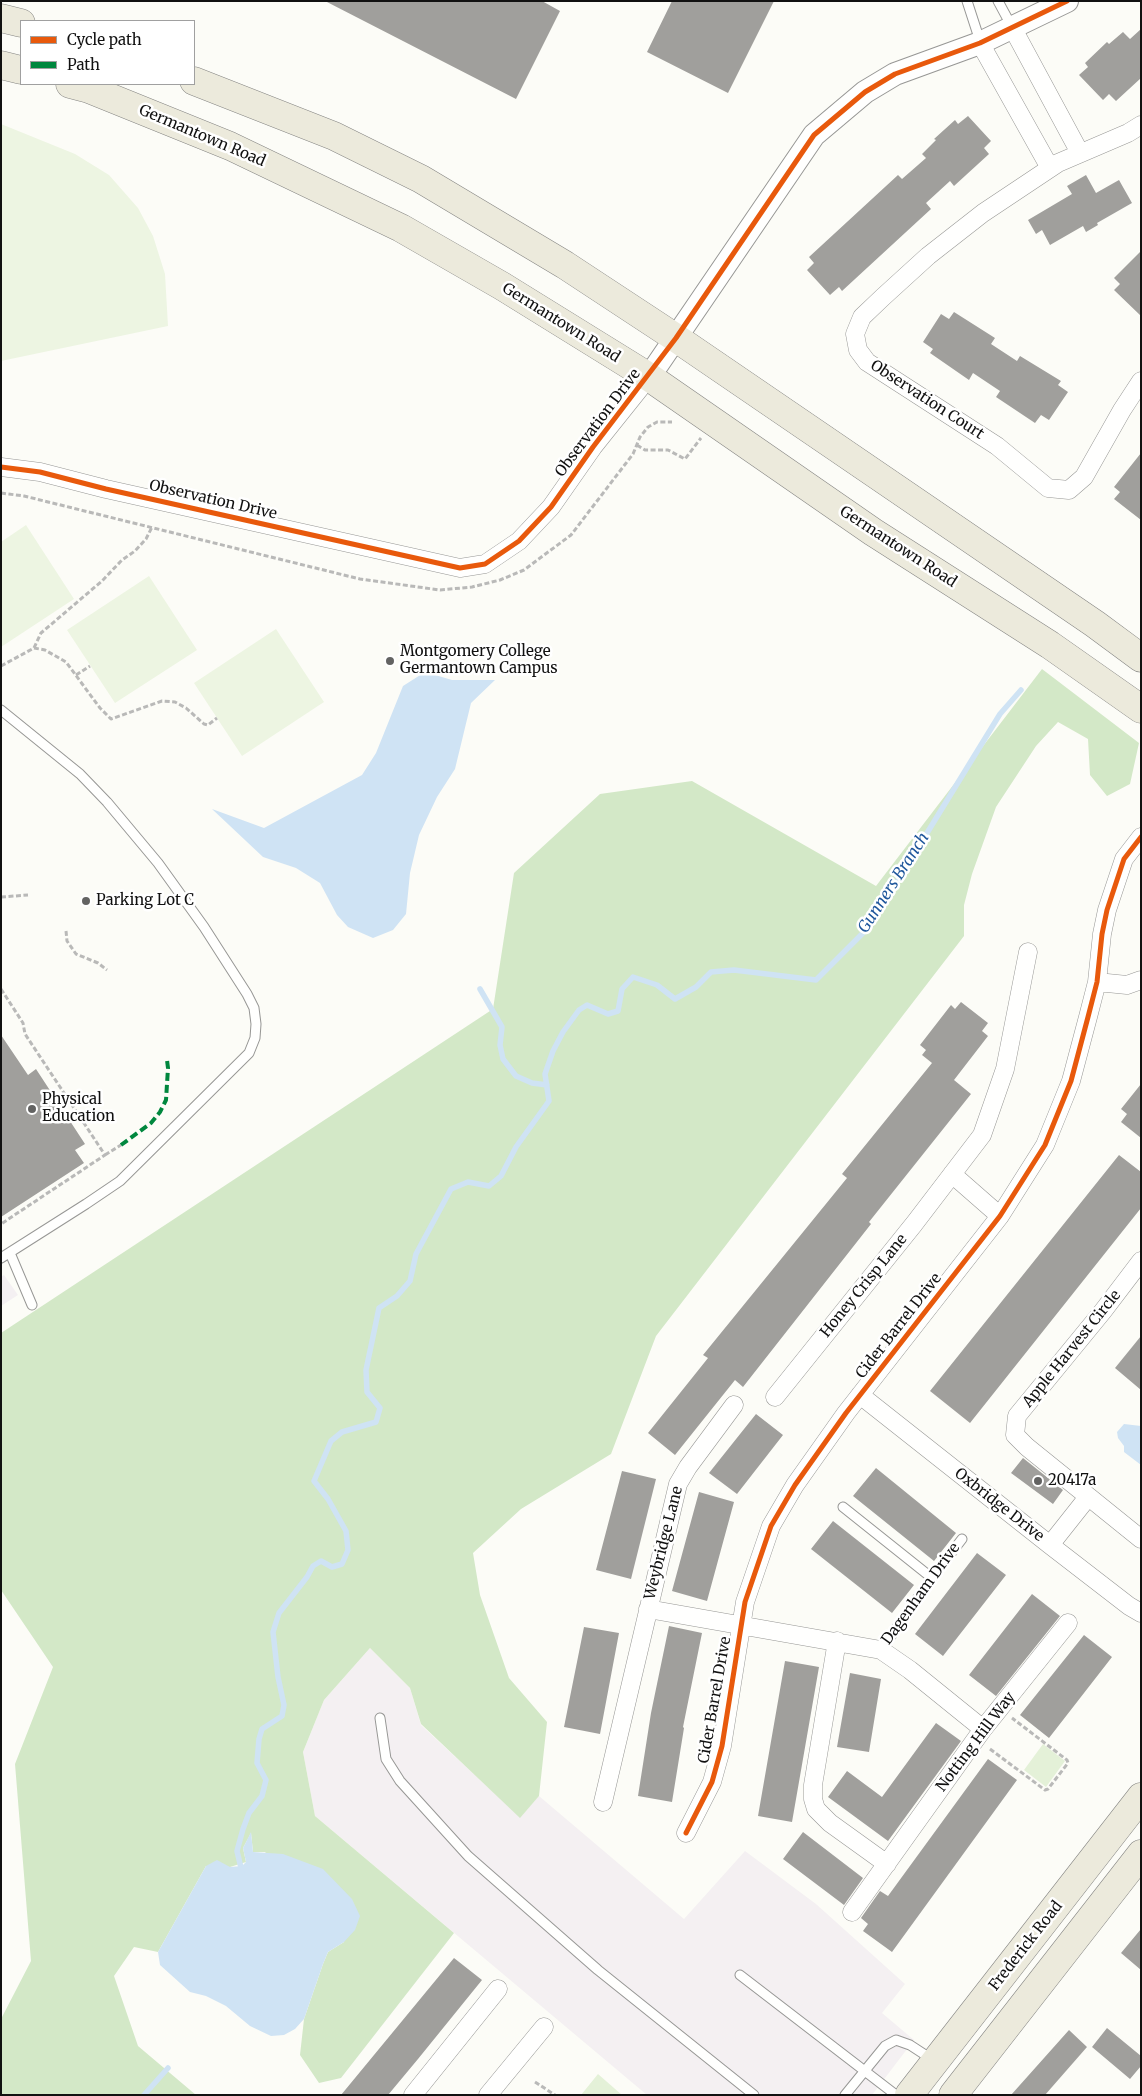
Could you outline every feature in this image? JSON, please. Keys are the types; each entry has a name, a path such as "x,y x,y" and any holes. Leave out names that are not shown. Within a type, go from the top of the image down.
{"main road":[{"path":"1,18 20,23"},
{"path":"1,65 20,70"},
{"path":"195,81 334,136 421,179 565,265 676,338 1087,618 1141,658"},
{"name":"Germantown Road","path":"74,85 89,89 230,146 401,228 502,286 648,376 872,532 1050,645 1141,709"},
{"name":"Frederick Road","path":"909,2095 1141,1797"},
{"path":"953,2095 1141,1854"}],"street":[{"name":"Observation Drive","path":"1020,23 1045,1"},
{"name":"Observation Drive","path":"1,467 40,472 106,489 460,568 485,564 519,541 551,507 593,447 676,338 814,135 865,92 895,74 980,42 1067,1"},
{"path":"1020,23 1080,153"},
{"path":"980,42 1050,168"},
{"name":"Observation Court","path":"1141,125 1128,133 1050,168 983,212 928,256 883,296 862,317 855,334 858,350 867,362 997,446 1048,488 1069,490 1084,476 1141,381"},
{"name":"Cider Barrel Drive","path":"686,1834 712,1782 722,1746 745,1602 771,1526 795,1485 860,1395 1000,1216 1045,1145 1071,1081 1097,982 1102,934 1107,910 1124,859 1141,836"},
{"name":"Honey Crisp Lane","path":"775,1397 914,1224 982,1135 1002,1077 1028,952"},
{"path":"1097,982 1127,986 1141,980"},
{"path":"952,1174 1000,1216"},
{"name":"Apple Harvest Circle","path":"1141,1261 1103,1311 1017,1416 1016,1435 1026,1447 1141,1539"},
{"name":"Oxbridge Drive","path":"860,1395 1050,1545 1129,1606 1141,1613"},
{"name":"Weybridge Lane","path":"603,1802 678,1484 688,1467 734,1405"},
{"path":"1050,1545 1088,1497"},
{"name":"Weybridge Lane","path":"648,1609 881,1650"},
{"name":"Notting Hill Way","path":"852,1912 980,1734 1068,1623"},
{"path":"837,1642 814,1776 813,1799 816,1809 830,1823 888,1864"},
{"path":"881,1650 910,1670 980,1734"},
{"path":"412,2095 498,1989"},
{"path":"488,2095 544,2027"}],"lane":[{"path":"967,1 980,42"},
{"path":"998,1 1020,23"},
{"path":"1,710 80,774 158,863 204,927 242,986 254,1008 256,1024 255,1038 249,1053 120,1180 1,1258"},
{"path":"10,1253 32,1305"},
{"path":"843,1507 932,1578"},
{"name":"Dagenham Drive","path":"881,1650 962,1539"},
{"path":"380,1718 386,1759 400,1781 468,1856 598,1970 754,2095"},
{"path":"740,1975 896,2095"},
{"path":"845,2095 885,2046 896,2040 910,2045 935,2062"}],"path":[{"path":"678,423 669,421 657,422 648,427 636,445 645,450 668,450 685,459 701,437 696,434"},
{"path":"1,666 34,648 41,633 102,581 122,560 135,551 146,539 152,527"},
{"path":"34,648 52,652 66,662 100,708 111,719 162,701 182,705 204,724 208,725 217,718"},
{"path":"76,675 90,666"},
{"path":"1,897 28,895"},
{"path":"66,931 67,941 76,954 98,963 107,970"},
{"path":"1,989 23,1022 25,1034 105,1155"},
{"path":"1,1224 121,1145"},
{"path":"980,1734 1045,1790 1048,1789 1068,1763 1000,1708"},
{"path":"535,2082 554,2095"}],"shaded area":[{"path":"4,1275 18,1295 1,1306 1,1277"},
{"path":"370,1648 410,1688 421,1725 520,1817 539,1796 684,1919 745,1851 816,1904 905,1984 882,2013 914,2040 872,2095 647,2095 315,1816 303,1752 324,1700"}],"green space":[{"path":"1,124 75,154 109,175 138,208 153,236 165,274 168,326 1,361"},
{"path":"26,525 74,599 1,647 1,542"},
{"path":"149,576 197,650 115,703 67,630"},
{"path":"276,629 324,702 242,756 194,683"},
{"path":"1042,669 1139,743 1130,784 1107,796 1090,775 1088,739 1058,722 1036,746 996,807 972,874 964,905 964,936 656,1336 611,1454 521,1509 473,1553 480,1595 509,1678 547,1722 539,1796 520,1818 421,1724 410,1688 370,1648 324,1700 303,1752 315,1816 454,1933 341,2078 319,2083 300,2055 304,2019 328,1952 344,1942 265,1852 253,1852 251,1833 243,1848 246,1862 230,1867 206,1866 158,1952 134,1947 114,1976 138,2046 196,2095 1,2095 1,2019 31,1961 15,1764 53,1667 1,1590 1,1333 493,1009 514,873 600,794 692,781 876,886"},
{"path":"1043,1744 1065,1761 1046,1787 1024,1770"},
{"path":"598,2074 622,2095 581,2095"}],"water":[{"path":"425,672 452,680 495,680 471,703 455,769 437,797 419,835 410,873 406,914 393,930 373,938 348,927 337,915 320,883 296,868 263,857 212,809 264,828 362,775 376,753 403,686"},
{"path":"1124,1424 1141,1426 1141,1465 1124,1452 1124,1446 1118,1438 1117,1432"},
{"path":"251,1832 253,1852 283,1854 323,1869 352,1899 360,1916 355,1930 344,1942 328,1952 304,2019 295,2029 284,2035 271,2036 250,2026 226,2006 206,1996 190,1992 160,1965 158,1952 206,1866 217,1860 230,1867 242,1866 246,1862 243,1848"}],"building":[{"path":"325,1 542,1 560,11 516,99"},
{"path":"672,1 774,1 728,93 647,52"},
{"path":"1141,29 1141,78 1116,101 1109,94 1103,100 1079,75 1088,67 1085,63 1107,42 1109,44 1123,32 1130,39"},
{"path":"968,116 991,141 984,148 989,154 954,186 950,181 926,203 931,209 842,291 839,287 830,295 807,270 814,263 809,257 898,175 902,179 926,158 922,154 936,140 934,139 955,120 958,124"},
{"path":"1086,175 1096,193 1119,180 1132,203 1097,223 1098,225 1086,232 1083,226 1050,245 1042,230 1036,234 1028,220 1072,194 1067,186"},
{"path":"1141,251 1141,316 1114,290 1120,284 1114,278"},
{"path":"954,312 995,338 991,344 1017,361 1020,356 1061,381 1058,385 1068,392 1049,420 1041,415 1035,423 996,397 1000,391 973,373 969,380 930,353 933,349 923,342 941,314 949,319"},
{"path":"1141,453 1141,520 1114,499 1120,492 1114,487"},
{"path":"961,1002 988,1023 982,1031 988,1036 954,1080 971,1094 869,1222 871,1224 743,1387 735,1380 675,1455 648,1433 708,1358 703,1355 847,1178 842,1174 932,1063 922,1055 926,1050 920,1045 951,1005 955,1009"},
{"name":"Physical Education","path":"1,1035 28,1075 36,1069 85,1144 75,1150 84,1163 1,1217"},
{"path":"1141,1084 1141,1138 1121,1122 1127,1114 1121,1109"},
{"path":"1119,1155 1141,1172 1141,1208 970,1423 930,1391"},
{"path":"1141,1336 1141,1390 1115,1368"},
{"path":"756,1414 783,1435 737,1494 709,1473"},
{"name":"20417a","path":"1023,1458 1063,1490 1053,1504 1011,1473"},
{"path":"876,1468 956,1533 934,1561 853,1496"},
{"path":"622,1471 656,1479 631,1579 596,1570"},
{"path":"699,1492 734,1502 707,1601 672,1591"},
{"path":"833,1521 914,1585 892,1613 811,1549"},
{"path":"977,1553 1006,1575 943,1656 915,1634"},
{"path":"1032,1594 1060,1616 996,1696 969,1675"},
{"path":"669,1626 702,1633 683,1727 672,1802 638,1796 651,1713"},
{"path":"584,1627 619,1633 600,1734 564,1727"},
{"path":"1084,1635 1112,1657 1049,1738 1020,1715"},
{"path":"785,1661 819,1667 792,1822 758,1816"},
{"path":"850,1673 881,1679 869,1752 837,1747"},
{"path":"936,1723 961,1741 888,1841 828,1797 847,1771 882,1797"},
{"path":"988,1759 1017,1780 892,1952 863,1931 868,1924 861,1918 880,1891 888,1896"},
{"path":"803,1832 863,1878 844,1905 783,1859"},
{"path":"1141,1929 1141,1970 1121,1953"},
{"path":"454,1958 482,1980 418,2059 388,2095 341,2095"},
{"path":"1107,2028 1141,2056 1141,2066 1130,2079 1092,2047"},
{"path":"1069,2030 1087,2047 1045,2095 1011,2095"}],"waterway":[{"name":"Gunners Branch","path":"242,1872 237,1851 249,1813 262,1796 266,1780 257,1763 259,1739 262,1729 282,1716 284,1705 278,1677 273,1632 279,1613 307,1577 313,1566 321,1561 332,1567 342,1564 348,1550 346,1531 328,1499 314,1481 331,1441 342,1432 376,1422 380,1408 367,1392 366,1370 379,1308 397,1296 410,1281 416,1254 451,1189 468,1182 489,1186 501,1176 516,1147 549,1101 545,1074 553,1051 563,1032 579,1010 587,1005 608,1014 618,1011 622,989 633,977 657,985 675,999 696,987 711,972 734,970 816,980 870,926 1000,714 1021,690"},
{"path":"480,989 502,1027 500,1045 503,1059 516,1076 532,1083 547,1085"},
{"name":"Gunners Branch","path":"144,2095 168,2068"}],"marked path":[{"path":"121,1145 151,1123 160,1112 166,1100 167,1060"}],"cycle path":[{"path":"1,467 40,472 106,489 460,568 485,564 519,541 551,507 593,447 676,338 814,135 865,92 895,74 980,43 1067,1"},
{"path":"686,1833 712,1782 722,1746 745,1602 771,1526 795,1485 846,1413 1000,1216 1045,1145 1071,1081 1088,1017 1097,982 1102,934 1107,910 1124,859 1141,837"}],"place":[{"name":"Montgomery College Germantown Campus","path":"390,661"},
{"name":"Parking Lot C","path":"86,901"},
{"name":"Physical Education","path":"32,1109"},
{"name":"20417a","path":"1038,1481"}]}
